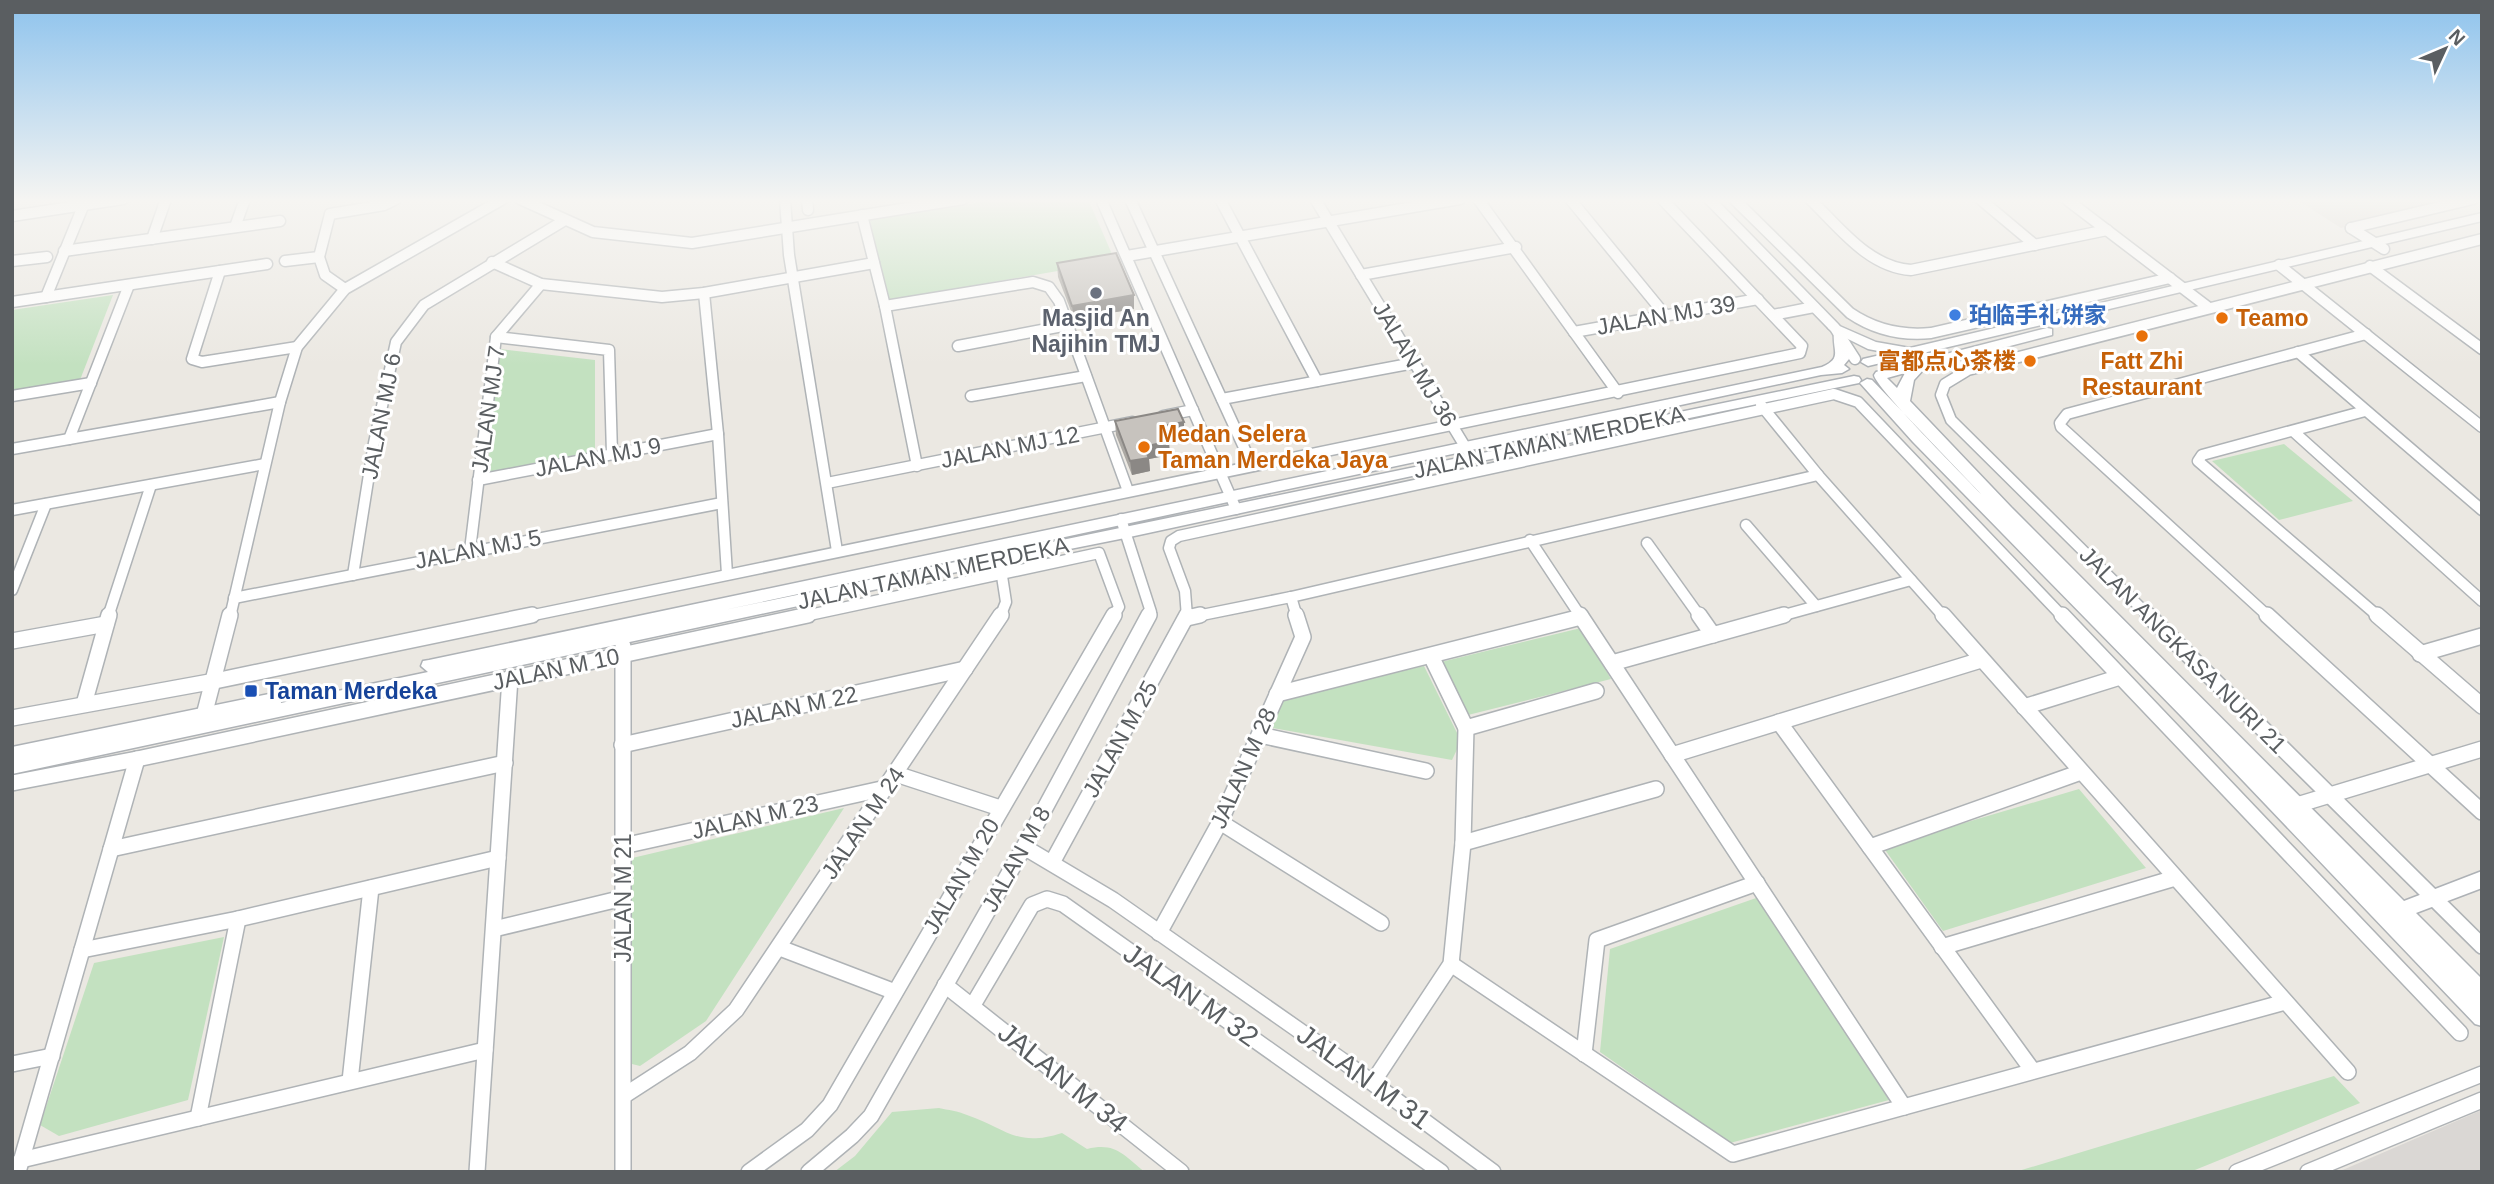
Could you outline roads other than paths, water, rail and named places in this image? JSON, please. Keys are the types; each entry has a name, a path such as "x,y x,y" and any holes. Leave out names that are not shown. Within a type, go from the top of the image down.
{"main road":[{"path":"2343,254 1922,356 1845,362 1842,369 1870,379 2151,675 2393,914 2482,993"},
{"path":"1837,331 1873,346 1922,356"},
{"path":"1821,371 1837,366 1842,359 1837,331"},
{"path":"1897,407 1902,389 1922,356"},
{"name":"JALAN TAMAN MERDEKA","path":"1469,453 1760,404 1832,383 1870,379 1922,356"},
{"path":"1861,361 1876,366 1870,379"},
{"name":"JALAN TAMAN MERDEKA","path":"12,754 202,720 1469,453 1821,371 1842,369"},
{"path":"1832,383 1849,384 1869,391 1897,407 2297,805 2482,1017"},
{"name":"JALAN TAMAN MERDEKA","path":"622,631 1000,565 1123,526"},
{"name":"JALAN TAMAN MERDEKA","path":"12,767 202,720"},
{"path":"2393,914 2482,879"}],"street":[{"path":"46,297 63,254"},
{"path":"202,720 215,681 280,402 297,346 345,289 406,254"},
{"name":"JALAN MJ 6","path":"354,575 374,443 396,342 424,305 505,254"},
{"path":"789,254 837,551"},
{"path":"872,254 917,466"},
{"path":"1139,254 1128,256 1233,502"},
{"path":"1155,254 1252,465"},
{"path":"1250,254 1317,382"},
{"name":"JALAN MJ 36","path":"1348,254 1469,453"},
{"path":"1361,275 1476,254"},
{"path":"1520,254 1535,279 1618,393"},
{"path":"1615,254 1666,316"},
{"path":"12,718 215,681 1800,354 1802,346 1715,254"},
{"path":"1763,254 1837,331 1861,361"},
{"path":"1790,254 1860,321 1905,335 1931,333 2170,278"},
{"path":"1870,254 1879,263 1895,270 1911,270 1989,254"},
{"path":"2139,254 2209,308 2419,254"},
{"path":"12,261 47,257"},
{"path":"285,261 319,257 324,275 345,289"},
{"path":"492,262 541,284 662,297 704,293 874,263"},
{"path":"12,302 267,264"},
{"path":"2370,266 2482,349"},
{"path":"2284,268 2482,427"},
{"path":"220,271 192,359 202,362 297,346"},
{"path":"885,306 1033,282 1048,285 1054,290 1068,325 1128,491"},
{"name":"JALAN MJ 7","path":"470,550 496,337 541,284"},
{"path":"69,439 129,285"},
{"path":"704,293 718,434 727,574"},
{"name":"JALAN MJ 39","path":"1574,332 1758,299"},
{"path":"1773,315 1814,307"},
{"name":"JALAN ANGKASA NURI 21","path":"2209,308 1968,370 1947,381 1941,388 1940,397 1951,420 2482,946"},
{"path":"958,346 1068,325"},
{"path":"2366,334 2067,414 2060,423 2061,428 2482,812"},
{"path":"496,337 609,350 612,454"},
{"path":"2298,352 2482,510"},
{"path":"1222,399 1414,363"},
{"path":"971,396 1086,376"},
{"path":"12,396 91,383"},
{"path":"1818,475 1291,597 1187,618 1186,593 1169,548 1171,541 1179,536 1760,404 1835,394 1858,402 2460,1033"},
{"path":"12,449 280,402"},
{"path":"1760,404 1818,475 2348,1072"},
{"name":"JALAN MJ 12","path":"827,483 1194,410"},
{"path":"2365,411 2202,455 2198,461 2482,706"},
{"path":"2293,431 2482,601"},
{"name":"JALAN MJ 9","path":"478,481 718,434"},
{"path":"12,510 265,464"},
{"path":"84,704 106,624 151,485"},
{"name":"JALAN MJ 5","path":"234,598 722,503"},
{"path":"12,590 46,504"},
{"path":"1746,524 1816,606"},
{"name":"JALAN M 8","path":"809,1172 852,1136 871,1116 1024,847 1150,612 1123,526"},
{"path":"1530,540 1904,1107"},
{"path":"1647,543 1713,635"},
{"name":"JALAN M 10","path":"12,783 137,759 623,654 1000,565 1099,553"},
{"name":"JALAN M 20","path":"750,1172 821,1117 1119,607 1099,553"},
{"name":"JALAN M 24","path":"625,1096 709,1038 736,1010 780,948 965,669 1006,602 1000,565"},
{"path":"1612,663 1911,580"},
{"name":"JALAN M 28","path":"1159,933 1220,822 1303,637 1291,597"},
{"path":"1277,694 1581,617"},
{"name":"JALAN M 25","path":"1053,861 1187,618"},
{"path":"12,641 106,624"},
{"name":"JALAN M 21","path":"622,631 625,1096 623,1172"},
{"path":"2420,654 2482,636"},
{"path":"1373,1082 1451,964 1462,843 1466,728 1431,656"},
{"path":"1672,755 1982,660"},
{"name":"JALAN M 22","path":"622,745 965,669"},
{"path":"2024,707 2123,679 2151,675"},
{"path":"477,1172 510,678"},
{"path":"1466,728 1596,691"},
{"path":"1779,722 2033,1071"},
{"path":"1260,734 1426,771"},
{"path":"2297,805 2482,749"},
{"path":"20,1166 137,759"},
{"path":"111,849 505,763"},
{"path":"1870,847 2081,772"},
{"path":"896,774 1000,808"},
{"name":"JALAN M 23","path":"623,846 886,788"},
{"path":"1462,843 1656,789"},
{"path":"1220,822 1381,923"},
{"name":"JALAN M 31","path":"1024,847 1053,861 1159,933 1373,1082 1493,1172"},
{"path":"82,950 238,919 498,858"},
{"path":"1942,947 2175,878"},
{"path":"1584,1054 1597,940 1757,884"},
{"path":"350,1081 371,888"},
{"path":"494,929 623,898"},
{"name":"JALAN M 32","path":"973,1006 1032,905 1047,900 1063,904 1441,1172"},
{"path":"198,1118 238,919"},
{"path":"780,948 895,992"},
{"path":"1451,964 1733,1154 2285,1002"},
{"name":"JALAN M 34","path":"945,985 1181,1172"},
{"path":"20,1166 198,1118 485,1050"},
{"path":"12,1064 52,1056"},
{"path":"2238,1172 2482,1074"},
{"path":"2308,1172 2482,1101"}],"place":[{"name":"Masjid An Najihin TMJ","path":"1096,293"},
{"name":"珀临手礼饼家","path":"1955,315"},
{"name":"Teamo","path":"2222,318"},
{"name":"Fatt Zhi Restaurant","path":"2142,336"},
{"name":"富都点心茶楼","path":"2030,361"},
{"name":"Medan Selera Taman Merdeka Jaya","path":"1144,447"},
{"name":"Taman Merdeka","path":"251,691"}]}
